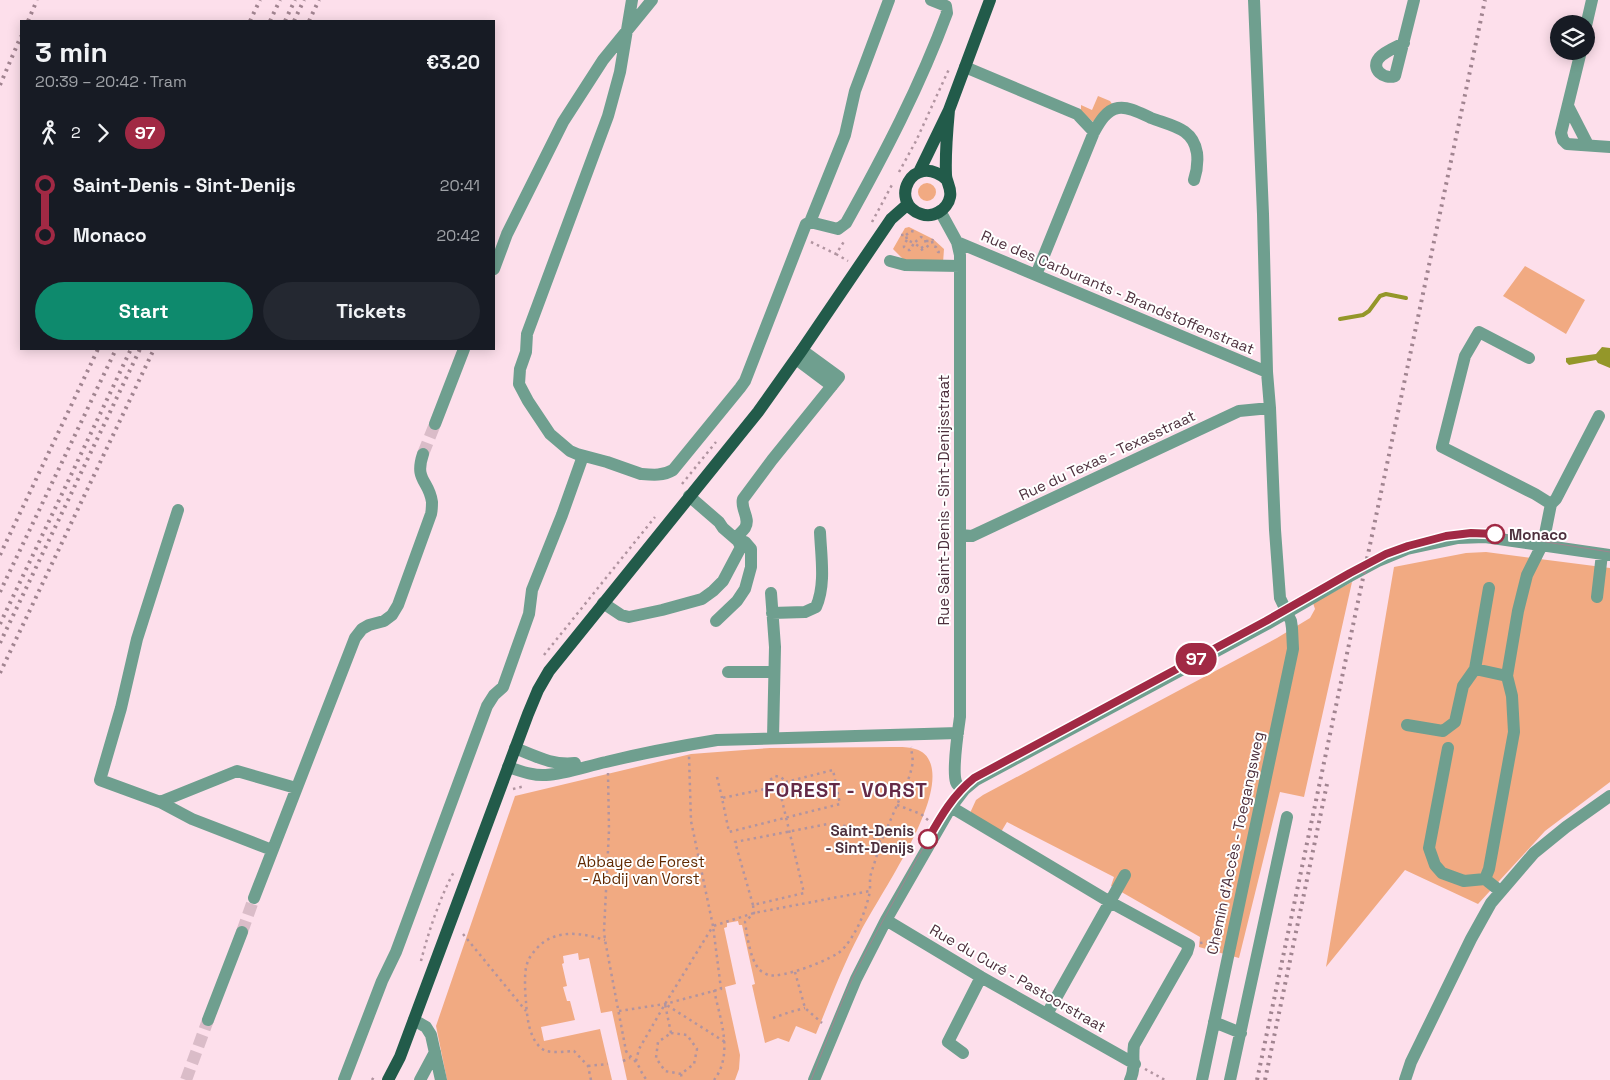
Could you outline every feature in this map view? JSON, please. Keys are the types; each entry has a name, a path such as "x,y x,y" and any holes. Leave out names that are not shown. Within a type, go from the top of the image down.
{"main road":[{"path":"918,172 949,110 990,0"},
{"path":"946,179 945,151 949,110"},
{"path":"928,170 938,172 946,179 950,187 950,196 947,205 940,211 932,215 923,214 914,211 908,204 906,186 913,175 928,170"},
{"path":"388,1080 400,1057 515,748 538,690 549,671 758,412 891,220 908,204"}],"street":[{"path":"632,0 620,72 608,116 527,334 526,352 519,378 522,392 550,434 570,451 641,474 661,475 673,470 745,381 802,231 806,224 810,222 845,135 855,91 889,0"},
{"path":"495,267 515,217 563,122 603,60 652,0"},
{"path":"810,222 838,230 846,223 920,81 947,13 946,6 931,0"},
{"name":"Chemin d'Accès - Toegangsweg","path":"1202,1080 1292,648 1292,628 1288,612 1280,598 1275,530 1267,372 1263,214 1254,0"},
{"path":"1404,42 1414,0"},
{"path":"1589,15 1592,0"},
{"path":"1578,60 1561,133 1562,140 1567,144 1610,147"},
{"path":"965,67 1077,114 1094,132"},
{"path":"1568,106 1588,145"},
{"path":"1036,275 1094,132 1105,115 1117,108 1131,110 1181,129 1191,136 1196,149 1198,165 1194,180"},
{"name":"Rue Saint-Denis - Sint-Denijsstraat","path":"940,211 957,242 960,255 960,717 955,758 955,778 957,784 964,790"},
{"name":"Rue des Carburants - Brandstoffenstraat","path":"957,242 1267,372"},
{"path":"890,260 905,265 960,266"},
{"path":"1529,358 1479,332 1465,356 1442,447 1535,494 1550,504"},
{"path":"435,424 464,350"},
{"path":"737,539 747,522 742,504 743,499 772,460 836,382 799,355"},
{"name":"Rue du Texas - Texasstraat","path":"960,535 972,536 1239,411 1270,408"},
{"path":"1485,879 1489,868 1514,732 1512,696 1507,676 1518,612 1527,575 1542,545 1550,504 1556,499 1599,416"},
{"path":"254,898 355,638 362,629 392,616 398,604 431,514 432,501 419,473 423,454"},
{"path":"344,1080 382,981 396,952 487,706 494,695 503,687 528,614 532,590 562,515 582,456"},
{"path":"687,499 719,522 723,528 737,539 745,542 751,550 751,567 745,589 737,601 716,621"},
{"path":"178,510 137,639 100,780 160,802 192,819 272,850"},
{"path":"772,613 805,612 816,608 820,599 821,581 820,532"},
{"path":"814,1080 856,979 886,920 951,807 964,790 976,780 1288,612 1378,561 1408,549 1446,540 1485,537 1607,554 1597,597"},
{"path":"603,602 621,615 629,617 662,610 702,598 723,581 741,547 737,539"},
{"path":"1408,725 1443,731 1455,722 1463,686 1476,669 1489,588"},
{"path":"771,593 775,647 773,738"},
{"path":"1476,669 1507,676"},
{"path":"728,672 774,672"},
{"path":"508,767 526,774 546,775 689,744 717,740 958,733"},
{"path":"515,748 547,761 565,765 584,762 605,762"},
{"path":"1448,748 1429,848 1436,865 1442,873 1464,880 1485,879 1500,891"},
{"path":"160,802 237,771 296,788"},
{"path":"1405,1080 1411,1062 1471,938 1491,903 1534,853 1566,827 1610,796"},
{"path":"951,807 1110,902 1189,946 1134,1045 1133,1055 1135,1064 1130,1080"},
{"path":"1230,1080 1288,817"},
{"path":"1047,1014 1125,875"},
{"name":"Rue du Curé - Pastoorstraat","path":"886,920 981,977 1135,1064"},
{"path":"208,1020 242,932"},
{"path":"964,1053 948,1042 981,977"},
{"path":"414,1020 426,1027 431,1035 441,1080"},
{"path":"1214,1022 1241,1033"},
{"path":"420,1080 435,1052"}],"path":[{"path":"898,175 952,63"},
{"path":"901,235 906,235 911,231 917,232 919,238"},
{"path":"906,235 907,240 904,247 907,250 910,250 919,238"},
{"path":"919,238 921,237 926,241 932,240 930,254"},
{"path":"907,240 914,243"},
{"path":"926,245 936,247 938,252 944,252"},
{"path":"921,248 926,245"},
{"path":"836,254 849,261"},
{"path":"754,913 744,922 752,954 759,970 769,976 795,972 826,960 842,951 853,935 868,901 870,877 882,842 912,769 910,741"},
{"path":"618,1011 665,1004 721,989 713,926 692,821 689,744"},
{"path":"605,762 609,791 605,940 626,1051 630,1058 636,1061"},
{"path":"717,777 729,832 840,804 833,770 786,782"},
{"path":"770,788 770,780 776,776 781,777 786,782"},
{"path":"722,798 770,788 780,792 784,790 786,782"},
{"path":"753,905 804,893 780,792"},
{"path":"897,805 921,814 932,823"},
{"path":"754,913 736,842 790,830 840,824 866,832 882,842"},
{"path":"424,947 449,881"},
{"path":"647,1080 642,1075 636,1061 639,1049 713,926 754,913 814,900 870,891"},
{"path":"1189,946 1207,942 1223,929"},
{"path":"591,1080 588,1066 574,1051 545,1051 532,1034 527,1013 526,965 531,955 542,943 552,937 572,933 605,940"},
{"path":"463,934 527,1013"},
{"path":"795,972 805,1008 822,1023"},
{"path":"714,990 725,1042 721,1072 714,1080"},
{"path":"665,1004 671,1033"},
{"path":"665,1004 725,1042"},
{"path":"773,1018 805,1008"},
{"path":"671,1033 687,1035 697,1048 694,1064 681,1074 665,1071 656,1058 658,1042 671,1033"},
{"path":"623,1061 630,1058"},
{"path":"588,1066 608,1064"},
{"path":"1135,1064 1165,1080"},
{"path":"681,1074 682,1080"}],"green space":[{"path":"1098,96 1110,101 1112,104 1093,122 1081,111 1081,105 1092,110"},
{"path":"927,183 933,186 936,192 933,198 927,201 921,198 918,192 921,186"},
{"path":"909,227 933,239 944,249 943,263 905,261 893,249 905,228"},
{"path":"1525,266 1585,300 1566,334 1503,296"},
{"path":"1486,552 1610,568 1610,782 1545,831 1478,904 1405,870 1326,967 1394,567 1466,553"},
{"path":"1352,582 1304,797 1280,792 1239,958 1199,947 1200,937 1111,886 1114,877 1007,822 1001,832 970,813 976,800 983,795 1277,638 1310,618 1315,609 1313,603"},
{"name":"Abbaye de Forest - Abdij van Vorst","path":"905,747 921,751 929,759 932,782 928,803 907,850 854,945 816,1034 796,1026 789,1042 778,1038 765,1043 752,985 755,984 742,925 739,925 738,921 727,923 727,927 724,928 736,984 725,987 740,1055 739,1069 735,1080 627,1080 612,1011 601,1013 589,958 579,960 578,953 563,956 564,963 562,964 567,986 563,987 567,1001 570,1001 575,1020 541,1027 544,1041 600,1029 612,1080 447,1080 436,1026 515,796 691,754 770,748"}],"shaded area":[{"path":"1602,347 1610,348 1610,368 1598,363 1596,360 1569,365 1566,362 1566,358 1596,354"}],"waterway":[{"path":"1340,319 1363,315 1369,311 1380,296 1386,294 1406,298"}],"tunnel":[{"path":"423,454 435,424"},
{"path":"242,932 254,898"},
{"path":"186,1080 208,1020"}],"tram line":[{"path":"811,1080 847,990 875,935 940,819 964,787 974,778 1266,621 1350,573 1386,554 1408,546 1446,536 1471,533 1495,534 1610,552"},
{"name":"97","path":"928,839 948,806 962,788 988,769 1266,621 1350,573 1386,554 1408,546 1458,534 1495,534"}],"railway":[{"path":"28,20 37,0"},
{"path":"250,20 260,0"},
{"path":"270,20 280,0"},
{"path":"285,20 295,0"},
{"path":"294,20 304,0"},
{"path":"309,20 319,0"},
{"path":"1257,1080 1485,0"},
{"path":"0,85 20,38"},
{"path":"0,555 98,350"},
{"path":"0,592 116,350"},
{"path":"0,624 131,350"},
{"path":"0,643 140,350"},
{"path":"0,673 154,350"},
{"path":"1265,1080 1327,784"}],"place":[{"name":"Monaco","path":"1495,534"},
{"name":"Saint-Denis - Sint-Denijs","path":"928,839"}],"district":[{"name":"FOREST - VORST","path":"846,790"}]}
